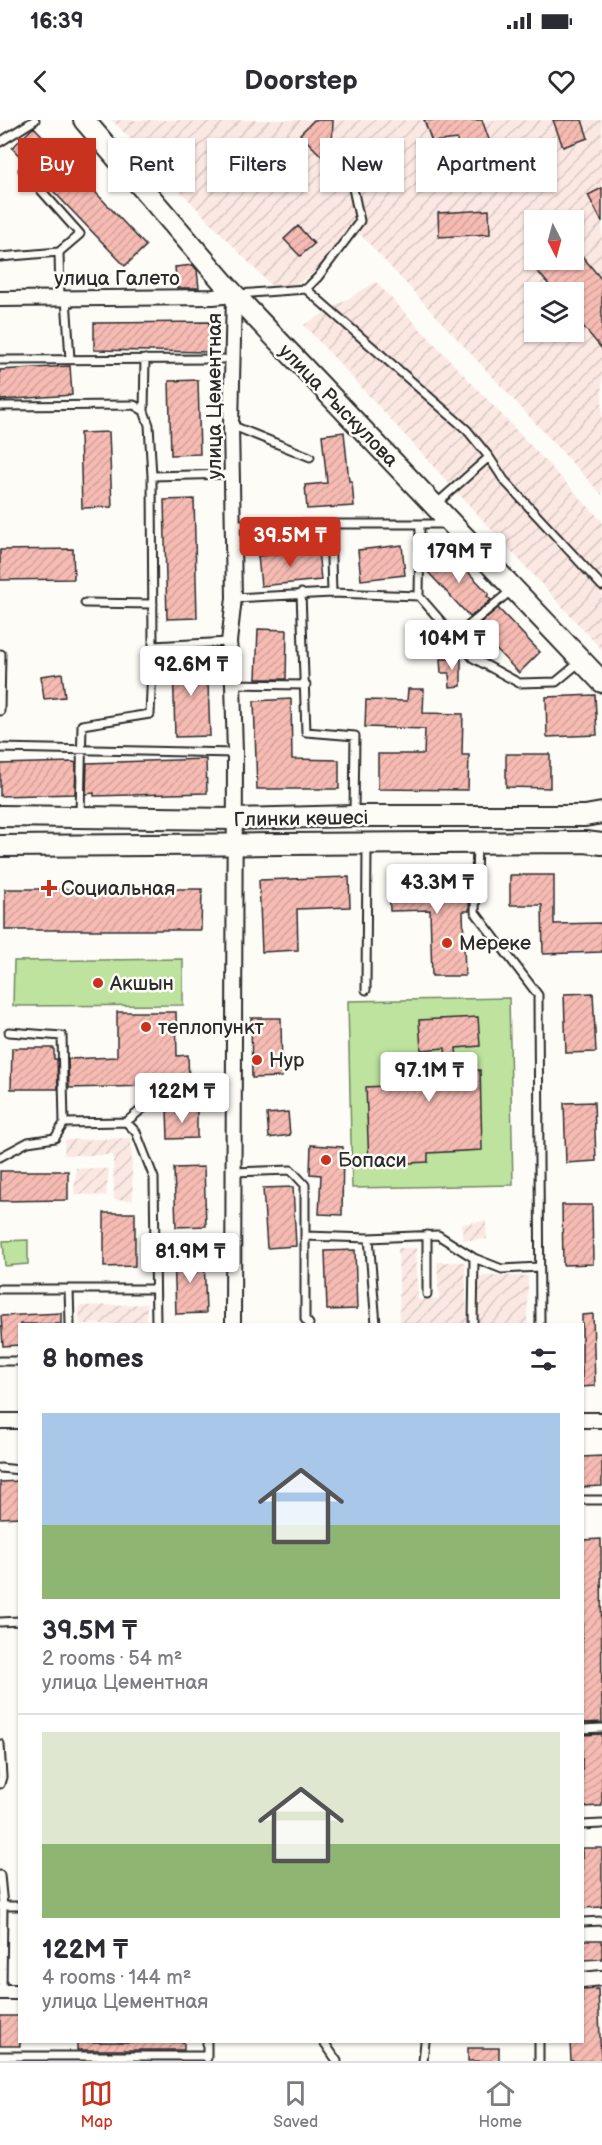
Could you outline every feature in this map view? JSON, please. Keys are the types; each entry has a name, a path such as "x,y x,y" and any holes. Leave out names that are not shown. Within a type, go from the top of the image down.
{"main road":[{"name":"улица Рыскулова","path":"84,120 234,295 602,682"},
{"name":"Глинки көшесі","path":"0,816 234,819 354,816 585,816 602,813"},
{"name":"Глинки көшесі","path":"0,846 367,842 585,842 602,844"}],"street":[{"name":"улица Галето","path":"0,299 234,295"},
{"name":"улица Цементная","path":"234,295 231,425 234,598 230,642 235,753 234,1323"},
{"path":"584,1420 602,1420"},
{"path":"0,1421 18,1421"},
{"path":"584,1980 602,1978"},
{"path":"1,1992 18,1992"}],"lane":[{"path":"0,142 35,120"},
{"path":"0,257 59,252 80,234 43,192"},
{"path":"234,295 306,289 318,277 360,221 354,192"},
{"path":"59,252 70,359"},
{"path":"306,289 467,430 504,480 602,586"},
{"path":"80,817 82,725 150,714 153,646 152,476 149,425 144,411 146,359"},
{"path":"0,360 223,359"},
{"path":"0,406 134,405 144,411"},
{"path":"231,425 310,457"},
{"path":"434,505 489,457"},
{"path":"152,476 232,474"},
{"path":"234,524 452,524"},
{"path":"330,524 332,593"},
{"path":"420,524 418,596 473,658 519,683 556,682 582,660"},
{"path":"455,638 513,588"},
{"path":"234,598 301,593 418,596"},
{"path":"301,593 306,732 355,736 354,816"},
{"path":"85,603 153,604"},
{"path":"153,646 230,642"},
{"path":"0,711 1,654"},
{"path":"233,684 306,685"},
{"path":"0,748 235,753"},
{"path":"366,990 367,842"},
{"path":"477,843 475,912 538,995 540,1323"},
{"path":"1,1156 28,1142 55,1138 64,1124 62,1036 9,1032"},
{"path":"64,1124 126,1122 156,1098 235,1092"},
{"path":"126,1122 136,1132 153,1178 156,1323"},
{"path":"233,1172 291,1170 305,1185 305,1318 308,1323"},
{"path":"427,1235 427,1294"},
{"path":"305,1236 369,1238 438,1235 474,1258 502,1269 539,1267"},
{"path":"369,1238 376,1323"},
{"path":"473,1323 474,1258"},
{"path":"0,1289 155,1289"},
{"path":"69,1289 70,1323"},
{"path":"0,1361 18,1361"},
{"path":"0,1468 18,1470"},
{"path":"584,1500 602,1500"},
{"path":"0,1622 18,1621"},
{"path":"584,1729 602,1728"},
{"path":"0,1744 2,1776 0,1784"},
{"path":"584,1825 602,1824"},
{"path":"0,1875 1,1992"},
{"path":"2,1906 18,1906"},
{"path":"584,1922 602,1921"},
{"path":"0,2056 208,2059 207,2043"},
{"path":"325,2043 337,2061"},
{"path":"423,2061 425,2043"},
{"path":"539,2043 539,2061"}],"shaded area":[{"path":"112,120 602,120 602,495 360,234 282,297 181,192 195,192 195,138 129,138"},
{"path":"376,282 602,521 602,650 304,325"},
{"path":"131,1138 133,1200 114,1200 113,1155 64,1155 65,1140"},
{"path":"76,1168 109,1169 106,1196 74,1194"},
{"path":"486,1221 487,1239 463,1240 461,1224"},
{"path":"398,1248 416,1248 418,1300 439,1299 437,1262 465,1262 467,1323 400,1323"},
{"path":"479,1276 528,1276 527,1323 479,1323"},
{"path":"147,1304 146,1323 80,1323 79,1306"}],"green space":[{"name":"Акшын","path":"183,959 183,1005 13,1006 14,961"},
{"path":"509,998 513,1185 352,1188 348,1001"},
{"path":"28,1240 28,1264 5,1266 3,1241"}],"building":[{"path":"314,120 333,120 332,138 320,138 320,155 308,142 308,138 304,138 300,134"},
{"path":"424,120 482,120 488,138 431,138"},
{"path":"553,120 582,120 588,138 563,147"},
{"path":"34,127 44,138 22,138"},
{"path":"18,142 18,154 12,148"},
{"path":"602,188 602,222 588,195"},
{"path":"54,192 95,192 146,246 125,266"},
{"path":"489,210 490,234 439,237 438,213"},
{"path":"298,226 314,244 300,256 284,239"},
{"path":"584,258 602,280 602,349 584,327 584,282 547,282 536,270 584,270"},
{"path":"193,265 197,270 199,288 177,288 175,267"},
{"path":"209,322 210,352 94,350 94,323"},
{"path":"70,366 72,395 0,400 0,370"},
{"path":"198,380 200,454 171,455 169,381"},
{"path":"109,432 112,507 82,508 80,433"},
{"path":"344,432 354,506 307,509 305,485 327,483 322,435"},
{"path":"194,499 197,618 167,619 164,500"},
{"path":"402,545 405,575 361,580 358,550"},
{"path":"73,549 74,579 0,580 0,550"},
{"path":"318,550 321,580 261,586 258,556"},
{"path":"448,551 489,594 487,596 491,600 470,617 427,571"},
{"path":"498,608 540,652 519,673 477,630 480,627 478,625"},
{"path":"258,629 287,630 286,679 256,679"},
{"path":"207,657 210,736 175,737 173,658"},
{"path":"440,659 461,659 461,686 450,687 449,673 441,673"},
{"path":"62,673 65,697 44,699 41,676"},
{"path":"408,689 424,689 423,713 463,714 462,755 469,755 468,790 378,789 378,754 424,754 425,729 365,727 366,700 407,701"},
{"path":"595,695 597,735 547,737 546,697"},
{"path":"291,699 292,759 339,760 339,789 257,789 254,701"},
{"path":"506,754 550,754 550,788 506,787"},
{"path":"206,759 207,793 94,796 94,793 86,794 87,763"},
{"path":"76,763 75,794 0,796 0,764"},
{"name":"Мереке","path":"470,874 469,911 463,911 465,976 432,976 430,910 390,911 389,876"},
{"path":"510,875 554,875 554,924 602,923 602,952 543,954 542,905 510,905"},
{"path":"349,877 350,907 297,909 298,950 262,952 259,880"},
{"name":"Акшын","path":"5,889 202,889 201,930 5,930"},
{"path":"593,993 596,1052 566,1053 564,994"},
{"path":"117,1012 176,1012 177,1056 188,1055 189,1085 69,1088 68,1059 117,1057"},
{"path":"478,1017 480,1046 456,1048 458,1071 480,1070 482,1150 428,1153 428,1162 369,1165 366,1087 421,1084 421,1073 447,1072 445,1048 421,1050 419,1020"},
{"path":"251,1018 281,1018 282,1077 252,1078"},
{"path":"12,1048 54,1048 54,1059 57,1059 58,1089 11,1089"},
{"path":"594,1102 596,1161 566,1163 564,1103"},
{"path":"167,1109 197,1109 197,1138 168,1139"},
{"path":"288,1112 290,1135 269,1138 267,1114"},
{"path":"311,1145 343,1147 342,1215 319,1214 321,1175 310,1174"},
{"path":"204,1167 206,1226 176,1227 174,1168"},
{"path":"0,1171 68,1171 68,1200 0,1201"},
{"path":"293,1187 296,1246 267,1248 263,1188"},
{"path":"562,1205 592,1205 593,1264 563,1265"},
{"path":"104,1213 135,1213 135,1266 104,1267"},
{"path":"355,1250 357,1309 327,1310 325,1251"},
{"path":"204,1253 206,1313 176,1314 174,1254"},
{"path":"61,1313 61,1323 18,1323 18,1345 3,1346 1,1316"},
{"path":"593,1314 595,1386 584,1387 582,1315"},
{"path":"602,1456 602,1486 584,1487 584,1457"},
{"path":"18,1481 18,1517 0,1518 0,1482"},
{"path":"601,1539 602,1722 584,1723 584,1540"},
{"path":"602,1734 602,1806 584,1807 584,1735"},
{"path":"584,1848 602,1848 602,1907 584,1908"},
{"path":"584,1940 602,1940 602,1959 584,1960"},
{"path":"598,1989 601,2061 571,2061 570,2043 584,2043 584,1990"},
{"path":"0,2016 18,2016 20,2046 0,2046"},
{"path":"77,2043 184,2043 184,2050 77,2050"},
{"path":"468,2048 499,2048 499,2061 468,2061"}],"place":[{"name":"Социальная","path":"49,888"},
{"name":"Мереке","path":"447,943"},
{"name":"Акшын","path":"98,983"},
{"name":"теплопункт","path":"146,1027"},
{"name":"Нур","path":"257,1060"},
{"name":"Бопаси","path":"326,1160"}]}
